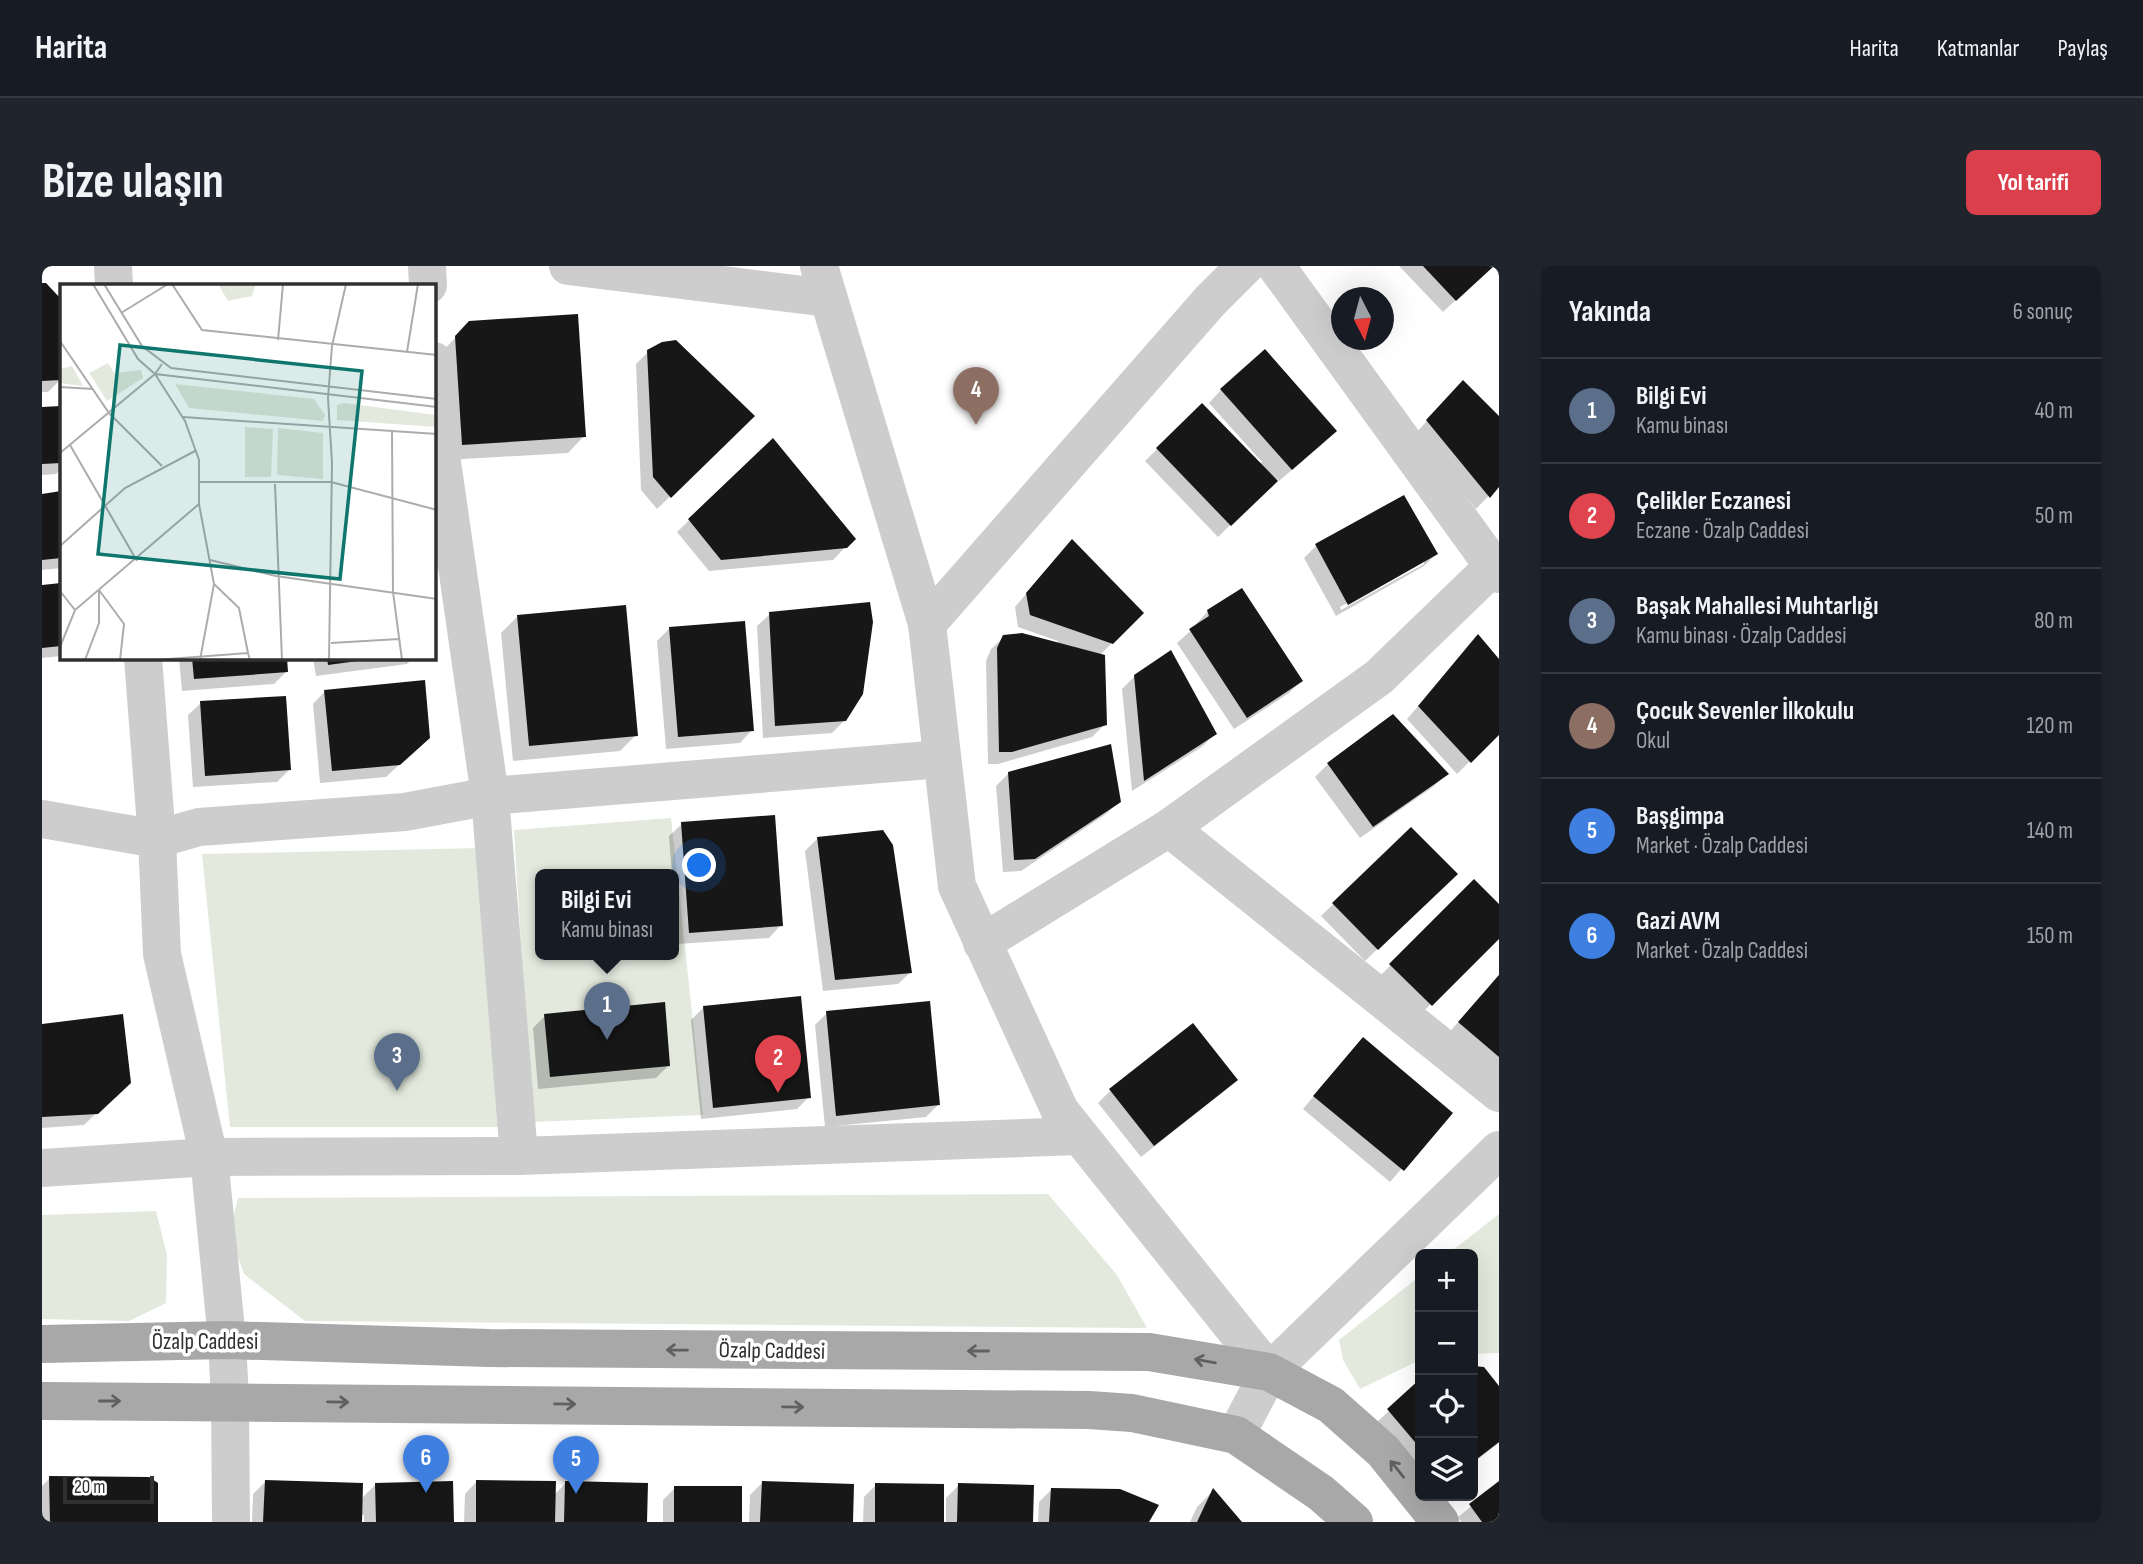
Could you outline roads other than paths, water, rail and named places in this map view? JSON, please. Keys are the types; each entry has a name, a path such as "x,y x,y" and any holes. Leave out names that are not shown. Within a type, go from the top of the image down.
{"main road":[{"name":"Özalp Caddesi","path":"42,1344 227,1340 489,1348 1149,1352 1269,1372 1331,1405 1383,1451 1440,1522"},
{"path":"42,1401 1089,1410 1132,1413 1236,1435 1321,1493 1354,1522"}],"street":[{"path":"113,266 114,284"},
{"path":"427,266 428,284"},
{"path":"568,266 824,282 927,624 957,886 1060,1111 1269,1372"},
{"path":"927,624 1210,301 1245,266"},
{"path":"982,943 1169,828 1379,677 1497,568 1276,266"},
{"path":"436,390 440,448 490,796 519,1156"},
{"path":"143,660 157,839 162,954 209,1157 227,1340 231,1522"},
{"path":"42,819 157,839 200,827 405,811 490,796 942,759"},
{"path":"1169,828 1499,1093"},
{"path":"42,1168 209,1157 519,1156 1080,1136"},
{"path":"1236,1435 1269,1372 1499,1150"}],"place":[{"name":"Çocuk Sevenler İlkokulu","path":"976,425"},
{"name":"Bilgi Evi","path":"607,1040"},
{"name":"Başak Mahallesi Muhtarlığı","path":"397,1091"},
{"name":"Çelikler Eczanesi","path":"778,1093"},
{"name":"Gazi AVM","path":"426,1493"},
{"name":"Başgimpa","path":"576,1494"}]}
